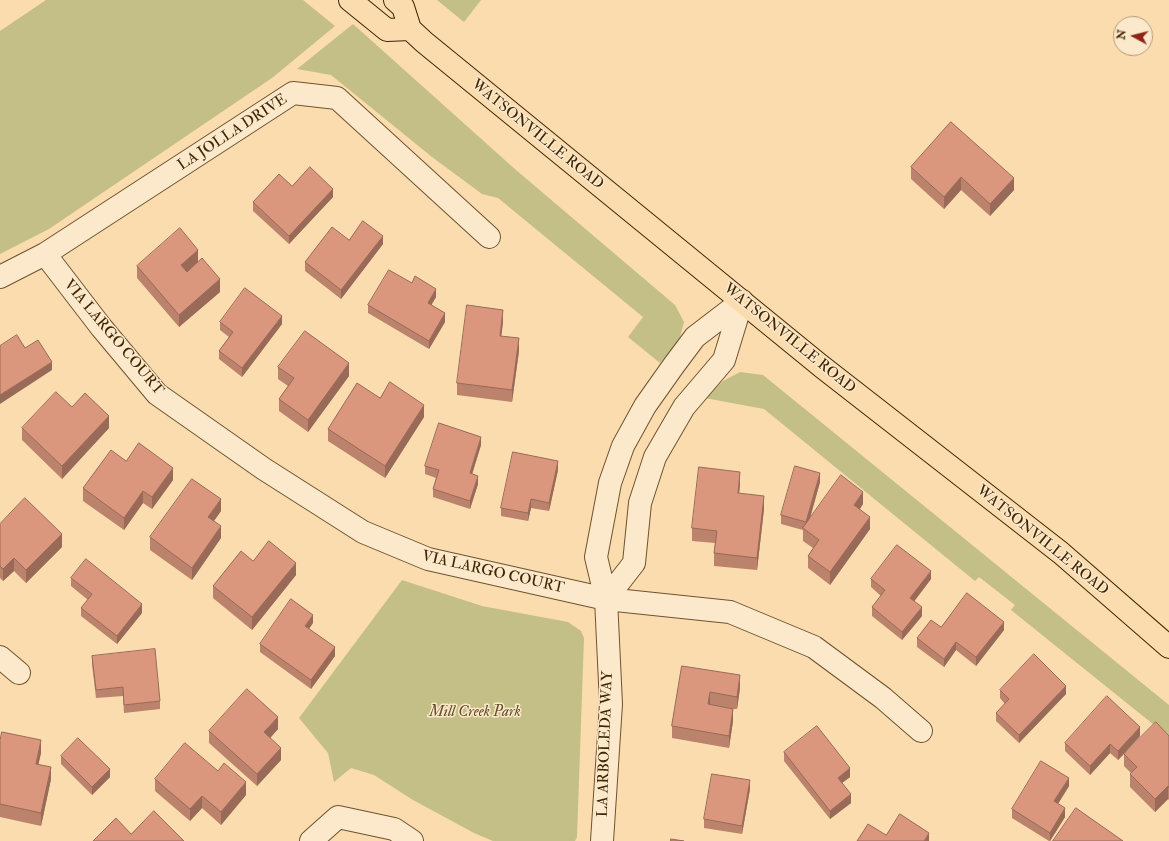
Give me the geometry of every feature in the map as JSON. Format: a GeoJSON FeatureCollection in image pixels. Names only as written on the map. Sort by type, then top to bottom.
{"type":"FeatureCollection","features":[{"type":"Feature","properties":{"kind":"main road"},"geometry":{"type":"LineString","coordinates":[[350,0],[387,30],[410,29],[403,7],[395,0]]}},
{"type":"Feature","properties":{"kind":"main road","name":"WATSONVILLE ROAD"},"geometry":{"type":"LineString","coordinates":[[410,29],[821,366],[1061,553],[1169,647]]}},
{"type":"Feature","properties":{"kind":"street","name":"LA JOLLA DRIVE"},"geometry":{"type":"LineString","coordinates":[[0,277],[45,254],[293,93],[337,98],[489,236]]}},
{"type":"Feature","properties":{"kind":"street","name":"VIA LARGO COURT"},"geometry":{"type":"LineString","coordinates":[[45,254],[101,327],[157,394],[264,469],[363,532],[428,559],[606,599],[730,612],[814,647],[883,698],[921,731]]}},
{"type":"Feature","properties":{"kind":"street"},"geometry":{"type":"LineString","coordinates":[[606,599],[634,563],[640,503],[655,457],[684,407],[724,360],[742,302]]}},
{"type":"Feature","properties":{"kind":"street","name":"LA ARBOLEDA WAY"},"geometry":{"type":"LineString","coordinates":[[602,841],[611,704],[606,599],[596,557],[610,483],[623,446],[645,406],[696,337],[742,302]]}},
{"type":"Feature","properties":{"kind":"street"},"geometry":{"type":"LineString","coordinates":[[0,657],[19,673]]}},
{"type":"Feature","properties":{"kind":"street"},"geometry":{"type":"LineString","coordinates":[[311,841],[338,817],[394,829],[412,841]]}},
{"type":"Feature","properties":{"kind":"green space"},"geometry":{"type":"Polygon","coordinates":[[[46,0],[303,0],[335,26],[272,78],[49,229],[0,254],[0,31],[46,0]]]}},
{"type":"Feature","properties":{"kind":"green space"},"geometry":{"type":"Polygon","coordinates":[[[437,0],[481,0],[464,22],[437,0]]]}},
{"type":"Feature","properties":{"kind":"green space"},"geometry":{"type":"Polygon","coordinates":[[[353,24],[516,170],[675,305],[684,322],[679,341],[660,363],[628,337],[643,317],[498,198],[482,194],[432,157],[331,75],[297,69],[353,24]]]}},
{"type":"Feature","properties":{"kind":"green space"},"geometry":{"type":"Polygon","coordinates":[[[740,372],[763,375],[1169,705],[1169,737],[1011,610],[1015,605],[979,577],[975,581],[764,409],[705,398],[723,381],[740,372]]]}},
{"type":"Feature","properties":{"kind":"green space","name":"Mill Creek Park"},"geometry":{"type":"Polygon","coordinates":[[[402,580],[482,606],[568,622],[581,631],[584,638],[577,837],[575,841],[493,841],[474,833],[413,800],[374,775],[351,768],[334,782],[328,753],[299,718],[402,580]]]}},
{"type":"Feature","properties":{"kind":"building"},"geometry":{"type":"Polygon","coordinates":[[[951,122],[1014,178],[990,204],[961,177],[944,197],[911,167],[951,122]]]}},
{"type":"Feature","properties":{"kind":"building"},"geometry":{"type":"Polygon","coordinates":[[[310,167],[333,189],[289,236],[253,202],[279,174],[292,186],[310,167]]]}},
{"type":"Feature","properties":{"kind":"building"},"geometry":{"type":"Polygon","coordinates":[[[363,221],[383,236],[341,290],[305,262],[332,227],[349,240],[363,221]]]}},
{"type":"Feature","properties":{"kind":"building"},"geometry":{"type":"Polygon","coordinates":[[[180,228],[198,250],[181,265],[187,272],[202,258],[220,279],[179,315],[137,266],[180,228]]]}},
{"type":"Feature","properties":{"kind":"building"},"geometry":{"type":"Polygon","coordinates":[[[389,270],[412,283],[415,276],[436,289],[428,303],[445,313],[429,341],[368,305],[389,270]]]}},
{"type":"Feature","properties":{"kind":"building"},"geometry":{"type":"Polygon","coordinates":[[[245,288],[282,316],[242,368],[219,351],[233,332],[220,322],[245,288]]]}},
{"type":"Feature","properties":{"kind":"building"},"geometry":{"type":"Polygon","coordinates":[[[467,305],[503,310],[500,336],[519,338],[512,390],[457,383],[467,305]]]}},
{"type":"Feature","properties":{"kind":"building"},"geometry":{"type":"Polygon","coordinates":[[[305,331],[349,363],[308,420],[279,399],[294,378],[278,367],[305,331]]]}},
{"type":"Feature","properties":{"kind":"building"},"geometry":{"type":"Polygon","coordinates":[[[17,335],[25,348],[38,340],[52,362],[0,395],[0,346],[17,335]]]}},
{"type":"Feature","properties":{"kind":"building"},"geometry":{"type":"Polygon","coordinates":[[[390,382],[424,405],[385,466],[328,429],[357,383],[380,398],[390,382]]]}},
{"type":"Feature","properties":{"kind":"building"},"geometry":{"type":"Polygon","coordinates":[[[56,392],[72,407],[85,393],[109,416],[62,466],[22,428],[56,392]]]}},
{"type":"Feature","properties":{"kind":"building"},"geometry":{"type":"Polygon","coordinates":[[[439,423],[481,437],[470,473],[478,476],[470,501],[433,489],[439,470],[425,466],[439,423]]]}},
{"type":"Feature","properties":{"kind":"building"},"geometry":{"type":"Polygon","coordinates":[[[139,443],[173,468],[152,497],[143,491],[124,518],[83,488],[111,450],[126,461],[139,443]]]}},
{"type":"Feature","properties":{"kind":"building"},"geometry":{"type":"Polygon","coordinates":[[[513,452],[558,461],[549,503],[531,499],[528,513],[501,508],[513,452]]]}},
{"type":"Feature","properties":{"kind":"building"},"geometry":{"type":"Polygon","coordinates":[[[795,466],[820,473],[806,522],[781,515],[795,466]]]}},
{"type":"Feature","properties":{"kind":"building"},"geometry":{"type":"Polygon","coordinates":[[[699,467],[740,472],[738,493],[764,496],[757,558],[714,553],[717,531],[692,528],[699,467]]]}},
{"type":"Feature","properties":{"kind":"building"},"geometry":{"type":"Polygon","coordinates":[[[841,475],[863,492],[854,505],[870,517],[830,572],[808,556],[819,540],[803,528],[841,475]]]}},
{"type":"Feature","properties":{"kind":"building"},"geometry":{"type":"Polygon","coordinates":[[[192,479],[221,499],[208,517],[221,526],[192,568],[150,537],[192,479]]]}},
{"type":"Feature","properties":{"kind":"building"},"geometry":{"type":"Polygon","coordinates":[[[25,498],[62,534],[26,570],[14,558],[3,569],[0,566],[0,524],[25,498]]]}},
{"type":"Feature","properties":{"kind":"building"},"geometry":{"type":"Polygon","coordinates":[[[269,541],[296,563],[252,617],[213,586],[241,551],[253,561],[269,541]]]}},
{"type":"Feature","properties":{"kind":"building"},"geometry":{"type":"Polygon","coordinates":[[[897,545],[931,571],[910,598],[922,607],[902,632],[872,607],[885,590],[871,579],[897,545]]]}},
{"type":"Feature","properties":{"kind":"building"},"geometry":{"type":"Polygon","coordinates":[[[86,559],[142,604],[117,636],[81,608],[92,594],[71,578],[86,559]]]}},
{"type":"Feature","properties":{"kind":"building"},"geometry":{"type":"Polygon","coordinates":[[[967,593],[1004,622],[976,657],[956,642],[944,659],[917,638],[931,620],[941,627],[967,593]]]}},
{"type":"Feature","properties":{"kind":"building"},"geometry":{"type":"Polygon","coordinates":[[[291,599],[313,615],[305,626],[335,647],[311,680],[260,644],[291,599]]]}},
{"type":"Feature","properties":{"kind":"building"},"geometry":{"type":"Polygon","coordinates":[[[155,649],[160,701],[124,705],[123,687],[96,690],[92,656],[155,649]]]}},
{"type":"Feature","properties":{"kind":"building"},"geometry":{"type":"Polygon","coordinates":[[[1034,654],[1066,686],[1019,735],[996,713],[1009,699],[1000,690],[1034,654]]]}},
{"type":"Feature","properties":{"kind":"building"},"geometry":{"type":"Polygon","coordinates":[[[682,666],[740,675],[737,697],[710,692],[708,704],[733,709],[729,736],[672,726],[682,666]]]}},
{"type":"Feature","properties":{"kind":"building"},"geometry":{"type":"Polygon","coordinates":[[[247,689],[278,717],[264,732],[281,748],[257,774],[209,731],[247,689]]]}},
{"type":"Feature","properties":{"kind":"building"},"geometry":{"type":"Polygon","coordinates":[[[1107,696],[1140,727],[1118,751],[1110,744],[1090,766],[1065,743],[1107,696]]]}},
{"type":"Feature","properties":{"kind":"building"},"geometry":{"type":"Polygon","coordinates":[[[1156,722],[1169,736],[1169,788],[1168,786],[1155,799],[1130,774],[1137,767],[1124,754],[1156,722]]]}},
{"type":"Feature","properties":{"kind":"building"},"geometry":{"type":"Polygon","coordinates":[[[817,726],[850,768],[838,778],[851,794],[830,811],[784,752],[817,726]]]}},
{"type":"Feature","properties":{"kind":"building"},"geometry":{"type":"Polygon","coordinates":[[[2,732],[41,740],[36,764],[51,767],[41,813],[0,804],[0,741],[2,732]]]}},
{"type":"Feature","properties":{"kind":"building"},"geometry":{"type":"Polygon","coordinates":[[[78,738],[110,769],[92,787],[61,756],[78,738]]]}},
{"type":"Feature","properties":{"kind":"building"},"geometry":{"type":"Polygon","coordinates":[[[185,743],[218,771],[224,763],[246,782],[221,812],[202,796],[190,809],[155,779],[185,743]]]}},
{"type":"Feature","properties":{"kind":"building"},"geometry":{"type":"Polygon","coordinates":[[[1041,761],[1069,778],[1054,801],[1065,808],[1050,833],[1012,809],[1041,761]]]}},
{"type":"Feature","properties":{"kind":"building"},"geometry":{"type":"Polygon","coordinates":[[[712,774],[750,780],[742,826],[704,819],[712,774]]]}},
{"type":"Feature","properties":{"kind":"building"},"geometry":{"type":"Polygon","coordinates":[[[1076,808],[1123,841],[1053,841],[1076,808]]]}},
{"type":"Feature","properties":{"kind":"building"},"geometry":{"type":"Polygon","coordinates":[[[154,811],[184,841],[93,841],[116,818],[131,834],[154,811]]]}},
{"type":"Feature","properties":{"kind":"building"},"geometry":{"type":"Polygon","coordinates":[[[900,814],[929,833],[924,841],[857,841],[868,824],[886,835],[900,814]]]}},
{"type":"Feature","properties":{"kind":"building"},"geometry":{"type":"Polygon","coordinates":[[[671,839],[684,841],[671,841],[671,839]]]}}]}
